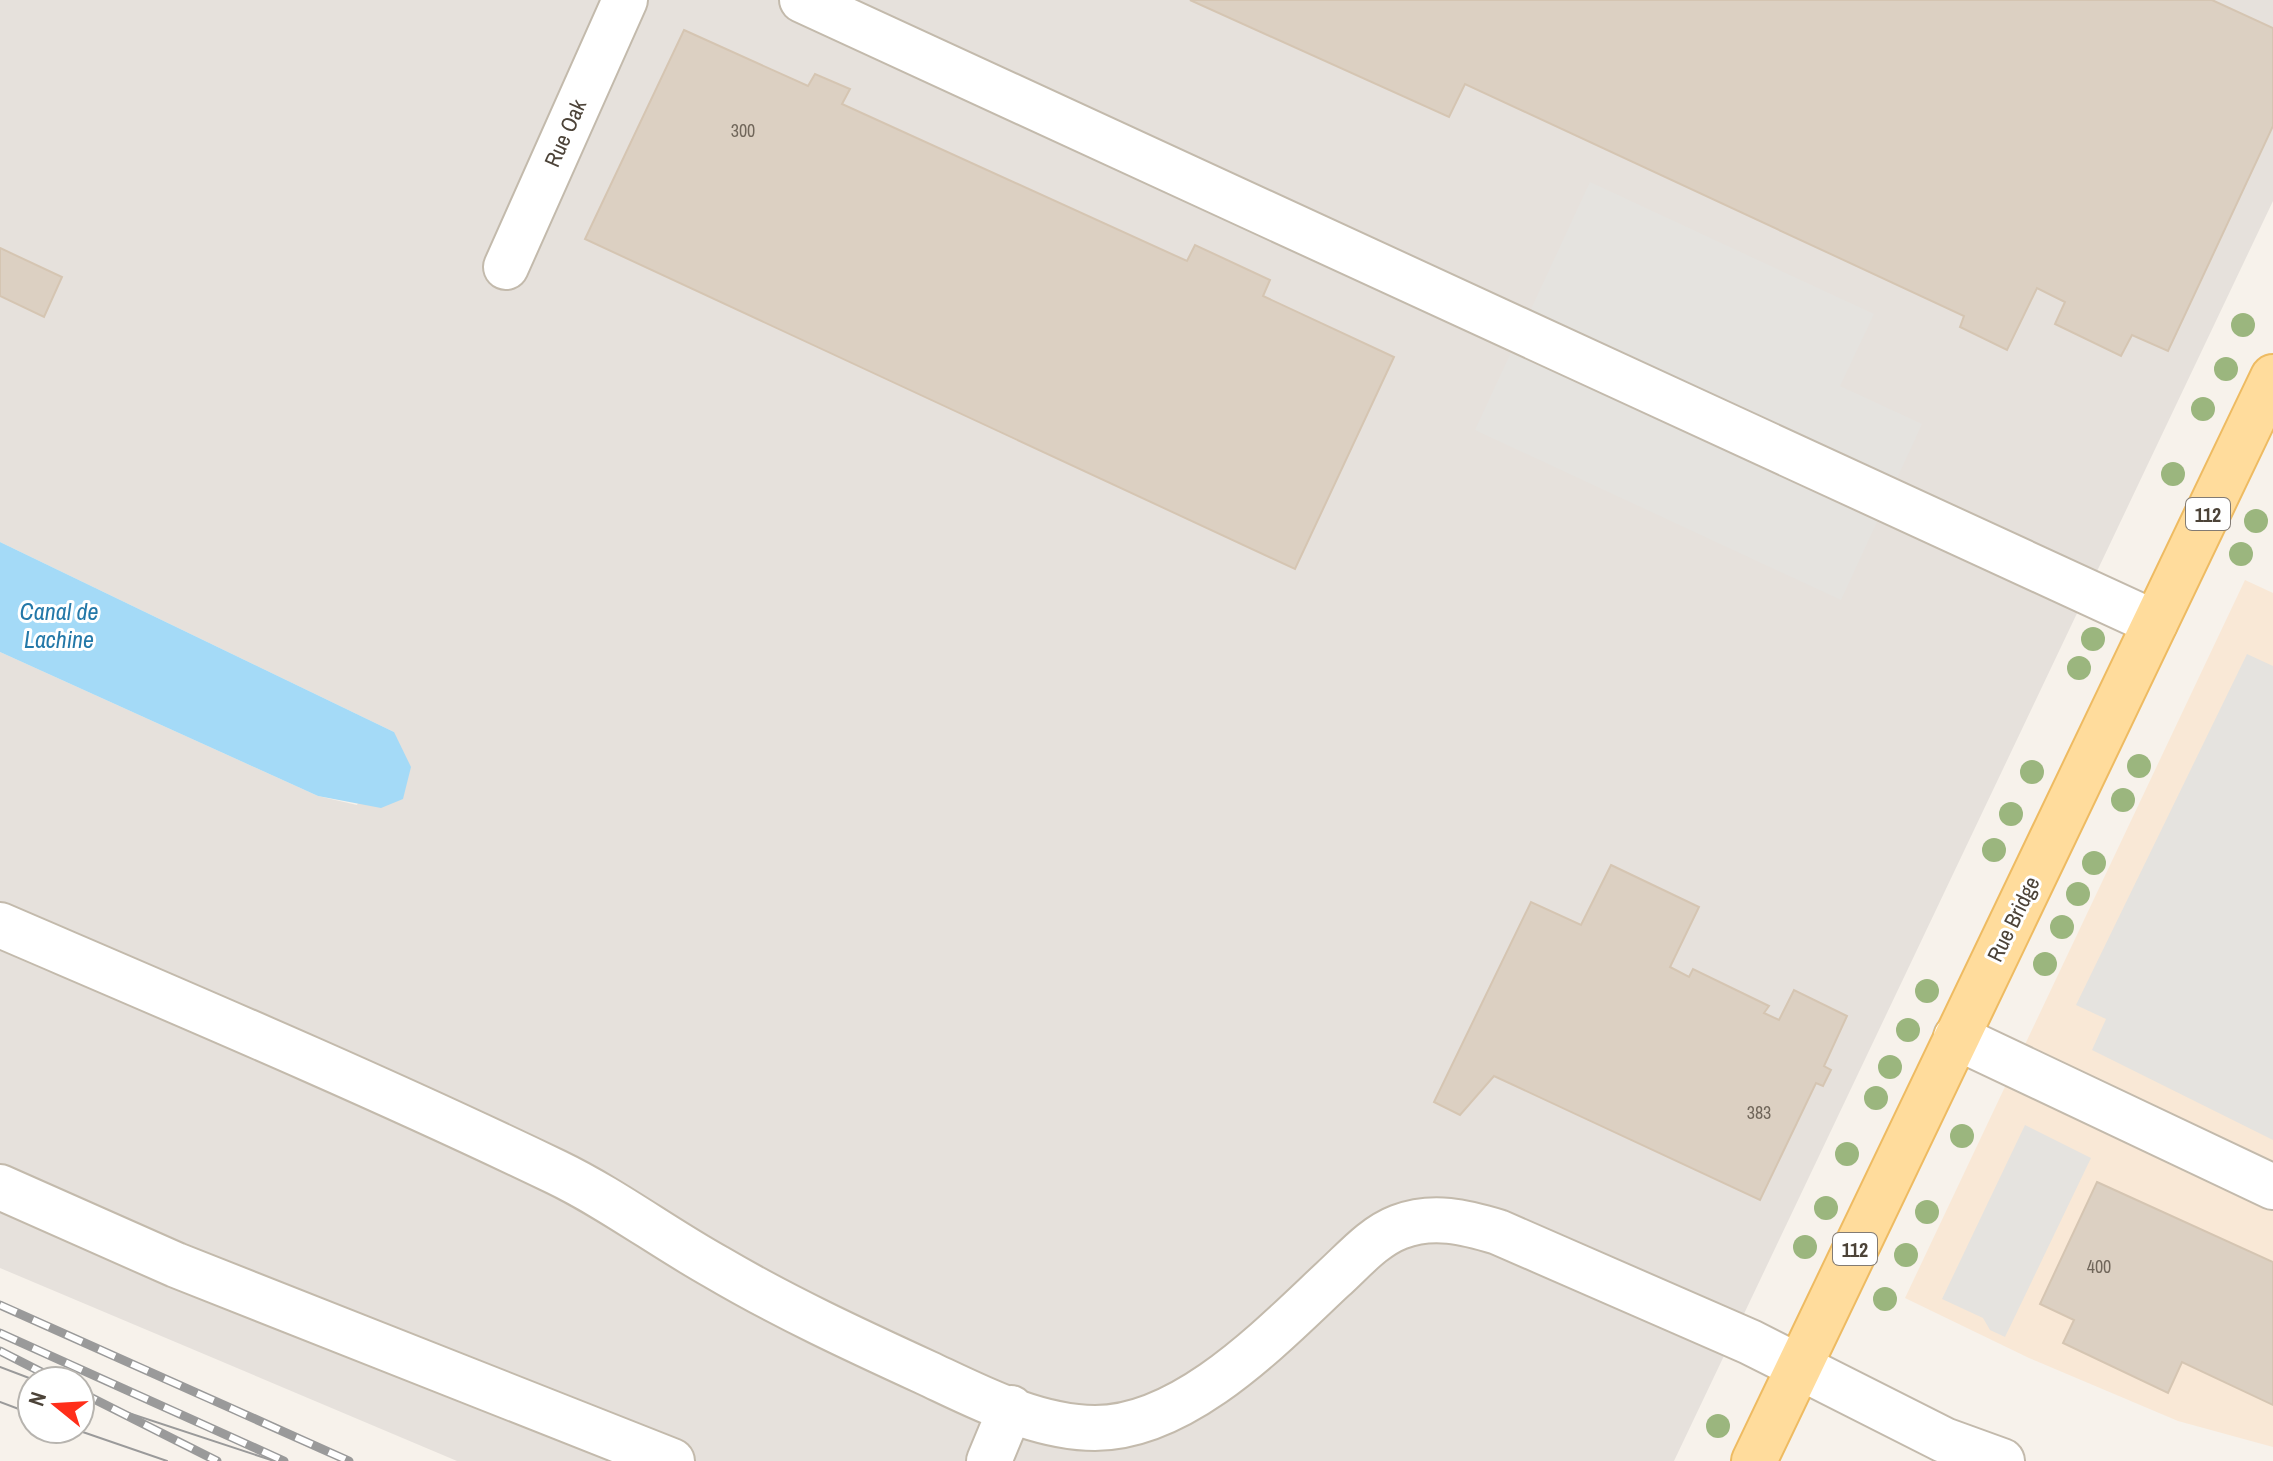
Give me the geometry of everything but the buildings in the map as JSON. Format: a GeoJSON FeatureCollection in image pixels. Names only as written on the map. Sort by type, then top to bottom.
{"type":"FeatureCollection","features":[{"type":"Feature","properties":{"kind":"main road","name":"Rue Bridge"},"geometry":{"type":"LineString","coordinates":[[1754,1461],[2273,377]]}},
{"type":"Feature","properties":{"kind":"street","name":"Rue Oak"},"geometry":{"type":"LineString","coordinates":[[506,267],[625,0]]}},
{"type":"Feature","properties":{"kind":"street"},"geometry":{"type":"LineString","coordinates":[[802,0],[2155,623]]}},
{"type":"Feature","properties":{"kind":"street"},"geometry":{"type":"LineString","coordinates":[[0,925],[284,1047],[561,1174],[804,1316],[968,1393],[1062,1424],[1096,1428],[1151,1416],[1219,1379],[1268,1339],[1379,1237],[1402,1226],[1457,1219],[1498,1232],[1799,1366],[1941,1451],[2002,1461]]}},
{"type":"Feature","properties":{"kind":"street"},"geometry":{"type":"LineString","coordinates":[[1956,1037],[2273,1187]]}},
{"type":"Feature","properties":{"kind":"street"},"geometry":{"type":"LineString","coordinates":[[0,1187],[176,1265],[672,1461]]}},
{"type":"Feature","properties":{"kind":"street"},"geometry":{"type":"LineString","coordinates":[[989,1461],[1011,1408]]}},
{"type":"Feature","properties":{"kind":"shaded area"},"geometry":{"type":"Polygon","coordinates":[[[0,0],[2273,0],[2273,201],[1674,1461],[457,1461],[0,1268],[0,652],[318,796],[357,805],[394,732],[0,542],[0,0]]]}},
{"type":"Feature","properties":{"kind":"shaded area"},"geometry":{"type":"Polygon","coordinates":[[[1590,182],[1874,314],[1840,386],[1922,424],[1841,600],[1475,430],[1590,182]]]}},
{"type":"Feature","properties":{"kind":"shaded area"},"geometry":{"type":"Polygon","coordinates":[[[2245,580],[2273,593],[2273,1447],[2178,1421],[2029,1358],[1905,1298],[2245,580]]]}},
{"type":"Feature","properties":{"kind":"shaded area"},"geometry":{"type":"Polygon","coordinates":[[[2247,654],[2273,666],[2273,1140],[2092,1050],[2106,1019],[2076,1005],[2247,654]]]}},
{"type":"Feature","properties":{"kind":"shaded area"},"geometry":{"type":"Polygon","coordinates":[[[2025,1125],[2091,1158],[2005,1337],[1990,1330],[1983,1318],[1942,1299],[2025,1125]]]}},
{"type":"Feature","properties":{"kind":"water","name":"Canal de Lachine"},"geometry":{"type":"Polygon","coordinates":[[[0,542],[394,732],[411,767],[403,799],[381,808],[318,796],[0,652],[0,542]]]}},
{"type":"Feature","properties":{"kind":"tram line"},"geometry":{"type":"LineString","coordinates":[[0,1367],[16,1373]]}},
{"type":"Feature","properties":{"kind":"tram line"},"geometry":{"type":"LineString","coordinates":[[0,1402],[16,1408]]}},
{"type":"Feature","properties":{"kind":"tram line"},"geometry":{"type":"LineString","coordinates":[[96,1402],[274,1461]]}},
{"type":"Feature","properties":{"kind":"tram line"},"geometry":{"type":"LineString","coordinates":[[96,1437],[167,1461]]}},
{"type":"Feature","properties":{"kind":"railway"},"geometry":{"type":"LineString","coordinates":[[0,1305],[349,1461]]}},
{"type":"Feature","properties":{"kind":"railway"},"geometry":{"type":"LineString","coordinates":[[0,1333],[284,1461]]}},
{"type":"Feature","properties":{"kind":"railway"},"geometry":{"type":"LineString","coordinates":[[0,1351],[28,1365]]}},
{"type":"Feature","properties":{"kind":"railway"},"geometry":{"type":"LineString","coordinates":[[96,1400],[217,1461]]}}]}
